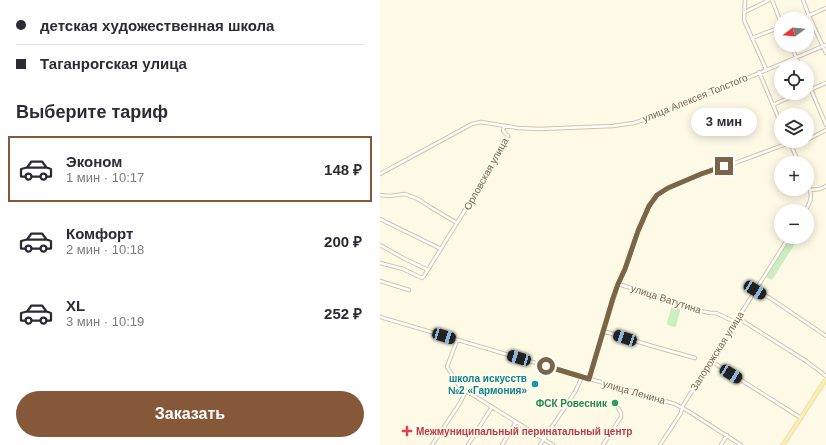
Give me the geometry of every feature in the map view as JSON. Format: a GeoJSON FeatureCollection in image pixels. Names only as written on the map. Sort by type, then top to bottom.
{"type":"FeatureCollection","features":[{"type":"Feature","properties":{"kind":"main road"},"geometry":{"type":"LineString","coordinates":[[783,445],[826,377]]}},
{"type":"Feature","properties":{"kind":"street"},"geometry":{"type":"LineString","coordinates":[[745,0],[744,20],[766,69]]}},
{"type":"Feature","properties":{"kind":"street"},"geometry":{"type":"LineString","coordinates":[[744,12],[771,0],[776,12]]}},
{"type":"Feature","properties":{"kind":"street"},"geometry":{"type":"LineString","coordinates":[[803,0],[808,12]]}},
{"type":"Feature","properties":{"kind":"street"},"geometry":{"type":"LineString","coordinates":[[814,14],[826,8]]}},
{"type":"Feature","properties":{"kind":"street"},"geometry":{"type":"LineString","coordinates":[[814,26],[824,45],[826,53]]}},
{"type":"Feature","properties":{"kind":"street"},"geometry":{"type":"LineString","coordinates":[[752,38],[774,30]]}},
{"type":"Feature","properties":{"kind":"street"},"geometry":{"type":"LineString","coordinates":[[796,57],[824,45]]}},
{"type":"Feature","properties":{"kind":"street"},"geometry":{"type":"LineString","coordinates":[[794,52],[797,60]]}},
{"type":"Feature","properties":{"kind":"street","name":"улица Алексея Толстого"},"geometry":{"type":"LineString","coordinates":[[380,174],[472,124],[481,122],[522,129],[546,129],[613,126],[634,123],[673,109],[796,57]]}},
{"type":"Feature","properties":{"kind":"street"},"geometry":{"type":"LineString","coordinates":[[759,72],[774,108]]}},
{"type":"Feature","properties":{"kind":"street"},"geometry":{"type":"LineString","coordinates":[[814,88],[826,83]]}},
{"type":"Feature","properties":{"kind":"street"},"geometry":{"type":"LineString","coordinates":[[814,96],[826,125]]}},
{"type":"Feature","properties":{"kind":"street"},"geometry":{"type":"LineString","coordinates":[[773,105],[781,100]]}},
{"type":"Feature","properties":{"kind":"street","name":"Орловская улица"},"geometry":{"type":"LineString","coordinates":[[380,263],[403,269],[422,278],[424,276],[458,223],[508,136],[503,130],[505,126]]}},
{"type":"Feature","properties":{"kind":"street"},"geometry":{"type":"LineString","coordinates":[[814,137],[826,130]]}},
{"type":"Feature","properties":{"kind":"street"},"geometry":{"type":"LineString","coordinates":[[589,379],[618,284],[625,269],[638,231],[649,206],[657,195],[668,188],[701,174],[774,148]]}},
{"type":"Feature","properties":{"kind":"street"},"geometry":{"type":"LineString","coordinates":[[814,190],[826,186]]}},
{"type":"Feature","properties":{"kind":"street"},"geometry":{"type":"LineString","coordinates":[[380,195],[389,196],[405,194],[418,199],[458,223]]}},
{"type":"Feature","properties":{"kind":"street"},"geometry":{"type":"LineString","coordinates":[[380,218],[441,249]]}},
{"type":"Feature","properties":{"kind":"street","name":"Запорожская улица"},"geometry":{"type":"LineString","coordinates":[[660,445],[681,413],[682,407],[785,244]]}},
{"type":"Feature","properties":{"kind":"street"},"geometry":{"type":"LineString","coordinates":[[380,245],[428,270]]}},
{"type":"Feature","properties":{"kind":"street"},"geometry":{"type":"LineString","coordinates":[[380,281],[409,290]]}},
{"type":"Feature","properties":{"kind":"street","name":"улица Ватутина"},"geometry":{"type":"LineString","coordinates":[[618,284],[701,311],[716,313],[735,322]]}},
{"type":"Feature","properties":{"kind":"street"},"geometry":{"type":"LineString","coordinates":[[755,290],[770,298],[826,336]]}},
{"type":"Feature","properties":{"kind":"street","name":"улица Ленина"},"geometry":{"type":"LineString","coordinates":[[380,317],[666,401],[682,407],[741,445]]}},
{"type":"Feature","properties":{"kind":"street"},"geometry":{"type":"LineString","coordinates":[[738,318],[806,361],[826,377]]}},
{"type":"Feature","properties":{"kind":"street"},"geometry":{"type":"LineString","coordinates":[[603,331],[695,358]]}},
{"type":"Feature","properties":{"kind":"street"},"geometry":{"type":"LineString","coordinates":[[456,340],[447,367],[460,387],[553,445]]}},
{"type":"Feature","properties":{"kind":"street"},"geometry":{"type":"LineString","coordinates":[[711,361],[801,418]]}},
{"type":"Feature","properties":{"kind":"street"},"geometry":{"type":"LineString","coordinates":[[540,445],[575,392],[582,377]]}},
{"type":"Feature","properties":{"kind":"street"},"geometry":{"type":"LineString","coordinates":[[432,445],[460,403],[466,391]]}},
{"type":"Feature","properties":{"kind":"street"},"geometry":{"type":"LineString","coordinates":[[468,445],[492,407]]}},
{"type":"Feature","properties":{"kind":"street"},"geometry":{"type":"LineString","coordinates":[[603,445],[621,417],[621,412],[618,408]]}},
{"type":"Feature","properties":{"kind":"street"},"geometry":{"type":"LineString","coordinates":[[502,445],[516,422]]}},
{"type":"Feature","properties":{"kind":"street"},"geometry":{"type":"LineString","coordinates":[[720,445],[727,436]]}},
{"type":"Feature","properties":{"kind":"green space"},"geometry":{"type":"Polygon","coordinates":[[[787,244],[795,244],[772,280],[766,277],[787,244]]]}},
{"type":"Feature","properties":{"kind":"green space"},"geometry":{"type":"Polygon","coordinates":[[[673,307],[680,309],[676,326],[674,327],[668,325],[667,323],[671,308],[673,307]]]}},
{"type":"Feature","properties":{"kind":"place","name":"школа искусств №2 «Гармония»"},"geometry":{"type":"Point","coordinates":[535,384]}},
{"type":"Feature","properties":{"kind":"place","name":"ФСК Ровесник"},"geometry":{"type":"Point","coordinates":[615,403]}},
{"type":"Feature","properties":{"kind":"place","name":"Межмуниципальный перинатальный центр"},"geometry":{"type":"Point","coordinates":[407,431]}},
{"type":"Feature","properties":{"kind":"route"},"geometry":{"type":"LineString","coordinates":[[546,366],[589,379],[613,298],[649,206],[657,195],[668,188],[724,166]]}}]}
